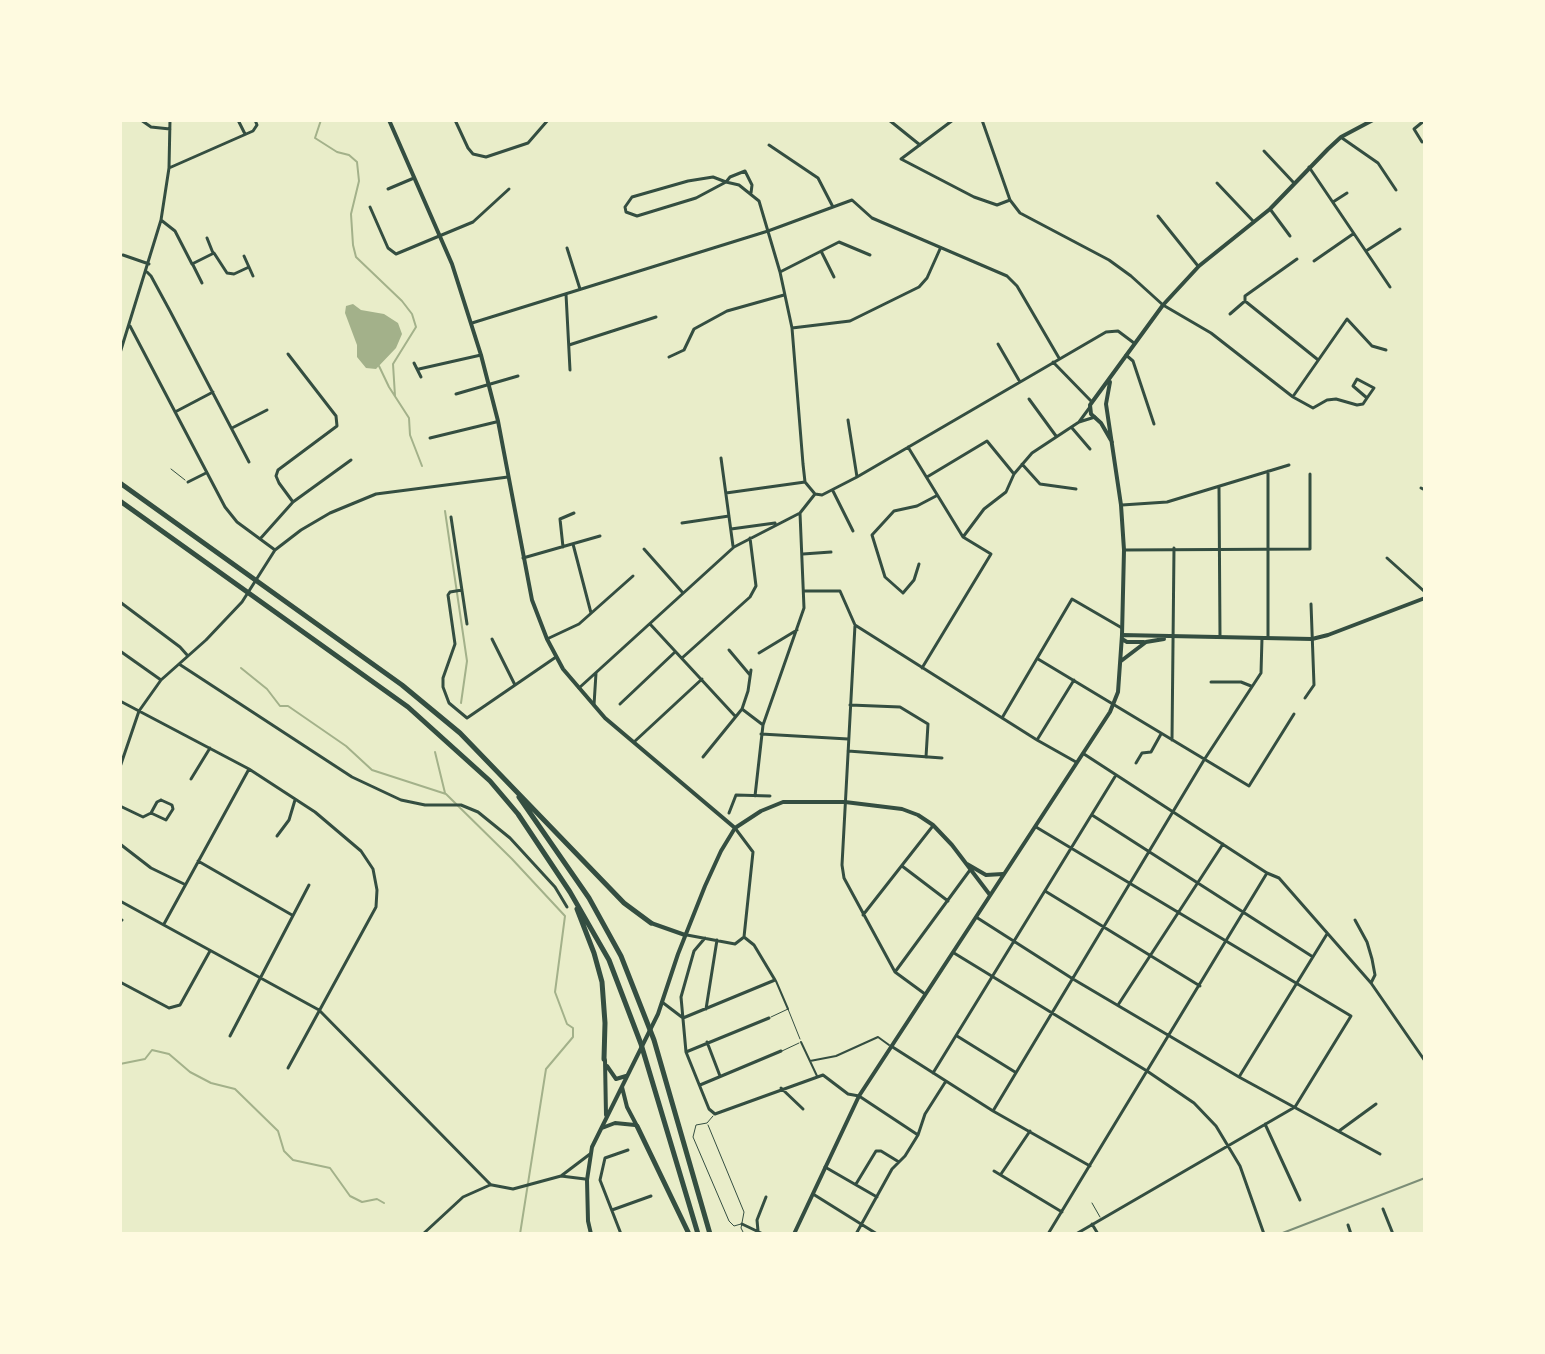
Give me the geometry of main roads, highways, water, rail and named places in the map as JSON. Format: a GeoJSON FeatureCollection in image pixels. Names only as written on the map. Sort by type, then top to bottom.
{"type":"FeatureCollection","features":[{"type":"Feature","properties":{"kind":"highway"},"geometry":{"type":"LineString","coordinates":[[120,483],[402,685],[460,733],[624,903],[651,923]]}},
{"type":"Feature","properties":{"kind":"highway"},"geometry":{"type":"LineString","coordinates":[[120,501],[377,683],[440,734],[490,781],[518,814],[570,892],[609,960],[626,1001],[666,1122],[698,1234]]}},
{"type":"Feature","properties":{"kind":"highway"},"geometry":{"type":"LineString","coordinates":[[510,783],[589,898],[621,956],[654,1040],[710,1234]]}},
{"type":"Feature","properties":{"kind":"highway"},"geometry":{"type":"LineString","coordinates":[[570,892],[602,982],[604,1059]]}},
{"type":"Feature","properties":{"kind":"highway"},"geometry":{"type":"LineString","coordinates":[[637,1126],[689,1234]]}},
{"type":"Feature","properties":{"kind":"main road"},"geometry":{"type":"LineString","coordinates":[[389,120],[452,264],[472,323],[498,421],[532,600],[547,639],[578,689],[594,707],[735,828]]}},
{"type":"Feature","properties":{"kind":"main road"},"geometry":{"type":"LineString","coordinates":[[1091,404],[1143,330],[1199,266],[1270,209],[1341,137],[1373,120]]}},
{"type":"Feature","properties":{"kind":"main road"},"geometry":{"type":"LineString","coordinates":[[1096,417],[1103,415],[1112,376]]}},
{"type":"Feature","properties":{"kind":"main road"},"geometry":{"type":"LineString","coordinates":[[794,1234],[859,1096],[1084,754],[1118,692],[1124,550],[1121,505],[1106,407],[1100,400],[1091,404]]}},
{"type":"Feature","properties":{"kind":"main road"},"geometry":{"type":"LineString","coordinates":[[1091,404],[1112,442]]}},
{"type":"Feature","properties":{"kind":"main road"},"geometry":{"type":"LineString","coordinates":[[1122,637],[1312,639],[1425,598]]}},
{"type":"Feature","properties":{"kind":"main road"},"geometry":{"type":"LineString","coordinates":[[1122,637],[1127,642],[1173,637]]}},
{"type":"Feature","properties":{"kind":"main road"},"geometry":{"type":"LineString","coordinates":[[1121,661],[1146,642]]}},
{"type":"Feature","properties":{"kind":"main road"},"geometry":{"type":"LineString","coordinates":[[591,1234],[587,1180],[590,1154],[658,1014],[685,935],[721,851],[735,828],[761,811],[783,802],[845,802],[902,809],[933,825],[990,895]]}},
{"type":"Feature","properties":{"kind":"main road"},"geometry":{"type":"LineString","coordinates":[[965,863],[986,875],[1004,873]]}},
{"type":"Feature","properties":{"kind":"main road"},"geometry":{"type":"LineString","coordinates":[[651,923],[685,935]]}},
{"type":"Feature","properties":{"kind":"main road"},"geometry":{"type":"LineString","coordinates":[[604,1059],[616,1079],[627,1076]]}},
{"type":"Feature","properties":{"kind":"main road"},"geometry":{"type":"LineString","coordinates":[[604,1059],[606,1117]]}},
{"type":"Feature","properties":{"kind":"main road"},"geometry":{"type":"LineString","coordinates":[[622,1086],[623,1097],[637,1126]]}},
{"type":"Feature","properties":{"kind":"main road"},"geometry":{"type":"LineString","coordinates":[[602,1128],[615,1123],[637,1126]]}},
{"type":"Feature","properties":{"kind":"waterway"},"geometry":{"type":"LineString","coordinates":[[321,120],[315,138],[357,162],[359,181],[351,214],[356,257],[402,301],[412,314],[416,327],[393,364],[395,396]]}},
{"type":"Feature","properties":{"kind":"waterway"},"geometry":{"type":"LineString","coordinates":[[379,366],[409,418],[410,435],[422,466]]}},
{"type":"Feature","properties":{"kind":"waterway"},"geometry":{"type":"LineString","coordinates":[[445,511],[467,661],[461,703]]}},
{"type":"Feature","properties":{"kind":"waterway"},"geometry":{"type":"LineString","coordinates":[[241,668],[267,689],[280,706],[288,706],[346,746],[372,770],[446,794],[565,916],[555,992],[567,1024],[573,1028],[573,1037],[546,1069],[520,1234]]}},
{"type":"Feature","properties":{"kind":"waterway"},"geometry":{"type":"LineString","coordinates":[[435,752],[445,793]]}},
{"type":"Feature","properties":{"kind":"waterway"},"geometry":{"type":"LineString","coordinates":[[120,1064],[145,1059],[152,1050],[169,1054],[190,1072],[211,1083],[235,1089],[278,1131],[284,1151],[293,1160],[330,1168],[350,1196],[362,1202],[377,1199],[384,1203]]}},
{"type":"Feature","properties":{"kind":"railway"},"geometry":{"type":"LineString","coordinates":[[1280,1234],[1425,1178]]}}]}
